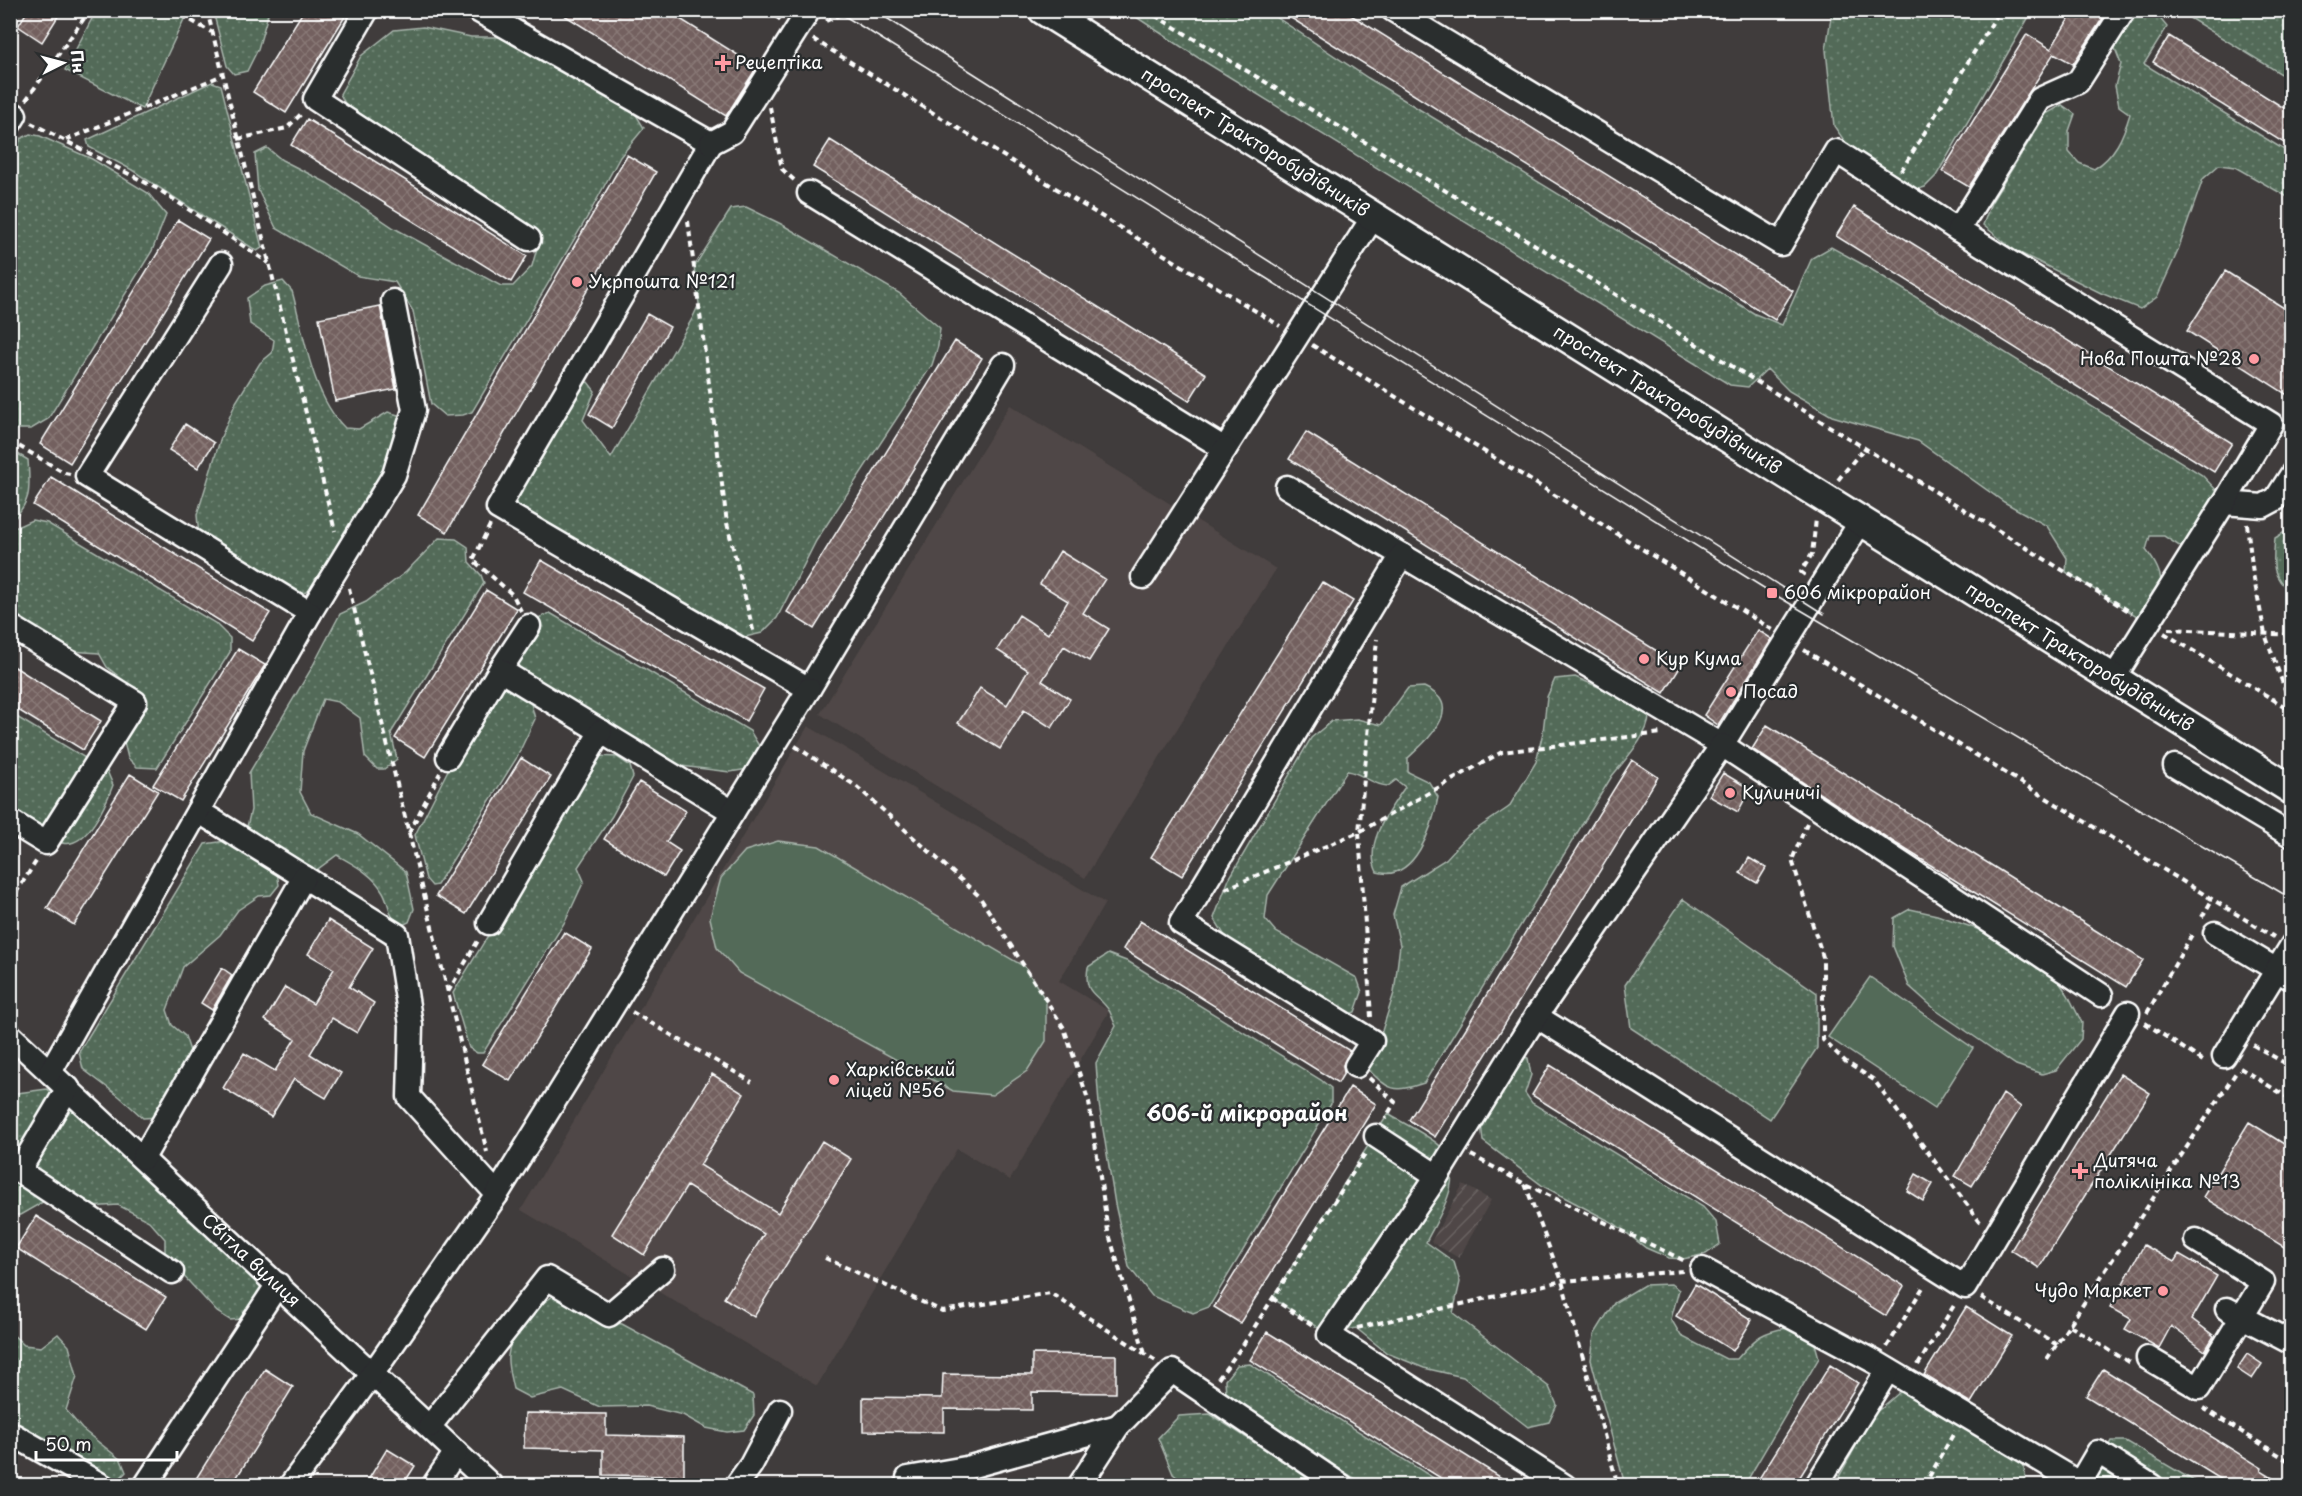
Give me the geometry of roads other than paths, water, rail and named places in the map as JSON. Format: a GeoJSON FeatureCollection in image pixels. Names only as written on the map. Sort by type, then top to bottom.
{"type":"FeatureCollection","features":[{"type":"Feature","properties":{"kind":"main road","name":"проспект Тракторобудівників"},"geometry":{"type":"LineString","coordinates":[[1042,10],[1074,18],[1373,217],[2292,790]]}},
{"type":"Feature","properties":{"kind":"street"},"geometry":{"type":"LineString","coordinates":[[367,10],[315,99],[530,238]]}},
{"type":"Feature","properties":{"kind":"street"},"geometry":{"type":"LineString","coordinates":[[477,10],[711,143]]}},
{"type":"Feature","properties":{"kind":"street"},"geometry":{"type":"LineString","coordinates":[[1393,10],[1780,244],[1836,151],[1958,230],[2271,424],[2235,504],[2148,623],[2113,678]]}},
{"type":"Feature","properties":{"kind":"street"},"geometry":{"type":"LineString","coordinates":[[1958,230],[2040,99],[2078,82],[2124,10]]}},
{"type":"Feature","properties":{"kind":"street"},"geometry":{"type":"LineString","coordinates":[[803,20],[732,132],[711,143],[498,508],[809,689]]}},
{"type":"Feature","properties":{"kind":"street"},"geometry":{"type":"LineString","coordinates":[[809,193],[1225,449]]}},
{"type":"Feature","properties":{"kind":"street"},"geometry":{"type":"LineString","coordinates":[[1143,577],[1373,217]]}},
{"type":"Feature","properties":{"kind":"street"},"geometry":{"type":"LineString","coordinates":[[221,264],[87,476],[310,613]]}},
{"type":"Feature","properties":{"kind":"street"},"geometry":{"type":"LineString","coordinates":[[50,1072],[310,613],[393,475],[414,410],[393,301]]}},
{"type":"Feature","properties":{"kind":"street"},"geometry":{"type":"LineString","coordinates":[[290,1485],[373,1373],[497,1194],[809,689],[1003,365]]}},
{"type":"Feature","properties":{"kind":"street"},"geometry":{"type":"LineString","coordinates":[[2235,504],[2262,506],[2276,499],[2292,474]]}},
{"type":"Feature","properties":{"kind":"street"},"geometry":{"type":"LineString","coordinates":[[1287,487],[1722,745],[2101,995]]}},
{"type":"Feature","properties":{"kind":"street"},"geometry":{"type":"LineString","coordinates":[[1565,1485],[1329,1335],[1457,1147],[1536,1016],[1722,745],[1861,521]]}},
{"type":"Feature","properties":{"kind":"street"},"geometry":{"type":"LineString","coordinates":[[1356,1066],[1372,1041],[1180,923],[1402,555]]}},
{"type":"Feature","properties":{"kind":"street"},"geometry":{"type":"LineString","coordinates":[[10,626],[135,702],[46,843],[10,821]]}},
{"type":"Feature","properties":{"kind":"street"},"geometry":{"type":"LineString","coordinates":[[448,757],[529,626]]}},
{"type":"Feature","properties":{"kind":"street"},"geometry":{"type":"LineString","coordinates":[[500,670],[733,812]]}},
{"type":"Feature","properties":{"kind":"street"},"geometry":{"type":"LineString","coordinates":[[489,923],[601,731]]}},
{"type":"Feature","properties":{"kind":"street"},"geometry":{"type":"LineString","coordinates":[[2175,766],[2292,836]]}},
{"type":"Feature","properties":{"kind":"street"},"geometry":{"type":"LineString","coordinates":[[198,811],[397,934],[411,1025],[410,1097],[497,1194]]}},
{"type":"Feature","properties":{"kind":"street"},"geometry":{"type":"LineString","coordinates":[[143,1158],[304,877]]}},
{"type":"Feature","properties":{"kind":"street"},"geometry":{"type":"LineString","coordinates":[[2204,928],[2284,974]]}},
{"type":"Feature","properties":{"kind":"street"},"geometry":{"type":"LineString","coordinates":[[2228,1064],[2284,974],[2291,946]]}},
{"type":"Feature","properties":{"kind":"street"},"geometry":{"type":"LineString","coordinates":[[1536,1016],[1965,1287],[2128,1013]]}},
{"type":"Feature","properties":{"kind":"street","name":"Світла вулиця"},"geometry":{"type":"LineString","coordinates":[[10,1035],[492,1485]]}},
{"type":"Feature","properties":{"kind":"street"},"geometry":{"type":"LineString","coordinates":[[68,1088],[19,1171],[172,1272]]}},
{"type":"Feature","properties":{"kind":"street"},"geometry":{"type":"LineString","coordinates":[[1376,1136],[1437,1176]]}},
{"type":"Feature","properties":{"kind":"street"},"geometry":{"type":"LineString","coordinates":[[2148,1358],[2199,1388],[2235,1313],[2263,1282],[2196,1240]]}},
{"type":"Feature","properties":{"kind":"street"},"geometry":{"type":"LineString","coordinates":[[430,1426],[547,1278],[609,1315],[663,1269]]}},
{"type":"Feature","properties":{"kind":"street"},"geometry":{"type":"LineString","coordinates":[[1702,1269],[1882,1366],[2078,1484],[2098,1452],[2152,1485]]}},
{"type":"Feature","properties":{"kind":"street"},"geometry":{"type":"LineString","coordinates":[[145,1485],[278,1284]]}},
{"type":"Feature","properties":{"kind":"street"},"geometry":{"type":"LineString","coordinates":[[2235,1313],[2292,1342]]}},
{"type":"Feature","properties":{"kind":"street"},"geometry":{"type":"LineString","coordinates":[[1816,1485],[1882,1366]]}},
{"type":"Feature","properties":{"kind":"street"},"geometry":{"type":"LineString","coordinates":[[1080,1485],[1118,1425],[1172,1371],[1342,1485]]}},
{"type":"Feature","properties":{"kind":"street"},"geometry":{"type":"LineString","coordinates":[[736,1485],[751,1465],[780,1410]]}},
{"type":"Feature","properties":{"kind":"street"},"geometry":{"type":"LineString","coordinates":[[908,1478],[966,1468],[1118,1425]]}},
{"type":"Feature","properties":{"kind":"street"},"geometry":{"type":"LineString","coordinates":[[10,1432],[103,1485]]}},
{"type":"Feature","properties":{"kind":"street"},"geometry":{"type":"LineString","coordinates":[[433,1485],[456,1452]]}},
{"type":"Feature","properties":{"kind":"tram line"},"geometry":{"type":"LineString","coordinates":[[835,10],[1772,593],[2292,899]]}},
{"type":"Feature","properties":{"kind":"tram line"},"geometry":{"type":"LineString","coordinates":[[874,10],[1824,614]]}},
{"type":"Feature","properties":{"kind":"place","name":"Рецептіка"},"geometry":{"type":"Point","coordinates":[723,63]}},
{"type":"Feature","properties":{"kind":"place","name":"Укрпошта №121"},"geometry":{"type":"Point","coordinates":[577,282]}},
{"type":"Feature","properties":{"kind":"place","name":"Нова Пошта №28"},"geometry":{"type":"Point","coordinates":[2254,359]}},
{"type":"Feature","properties":{"kind":"place","name":"606 мікрорайон"},"geometry":{"type":"Point","coordinates":[1772,593]}},
{"type":"Feature","properties":{"kind":"place","name":"Кур Кума"},"geometry":{"type":"Point","coordinates":[1644,659]}},
{"type":"Feature","properties":{"kind":"place","name":"Посад"},"geometry":{"type":"Point","coordinates":[1731,692]}},
{"type":"Feature","properties":{"kind":"place","name":"Кулиничі"},"geometry":{"type":"Point","coordinates":[1730,793]}},
{"type":"Feature","properties":{"kind":"place","name":"Харківський ліцей №56"},"geometry":{"type":"Point","coordinates":[834,1080]}},
{"type":"Feature","properties":{"kind":"place","name":"Дитяча поліклініка №13"},"geometry":{"type":"Point","coordinates":[2080,1171]}},
{"type":"Feature","properties":{"kind":"place","name":"Чудо Маркет"},"geometry":{"type":"Point","coordinates":[2163,1291]}},
{"type":"Feature","properties":{"kind":"district","name":"606-й мікрорайон"},"geometry":{"type":"Point","coordinates":[1247,1114]}}]}
